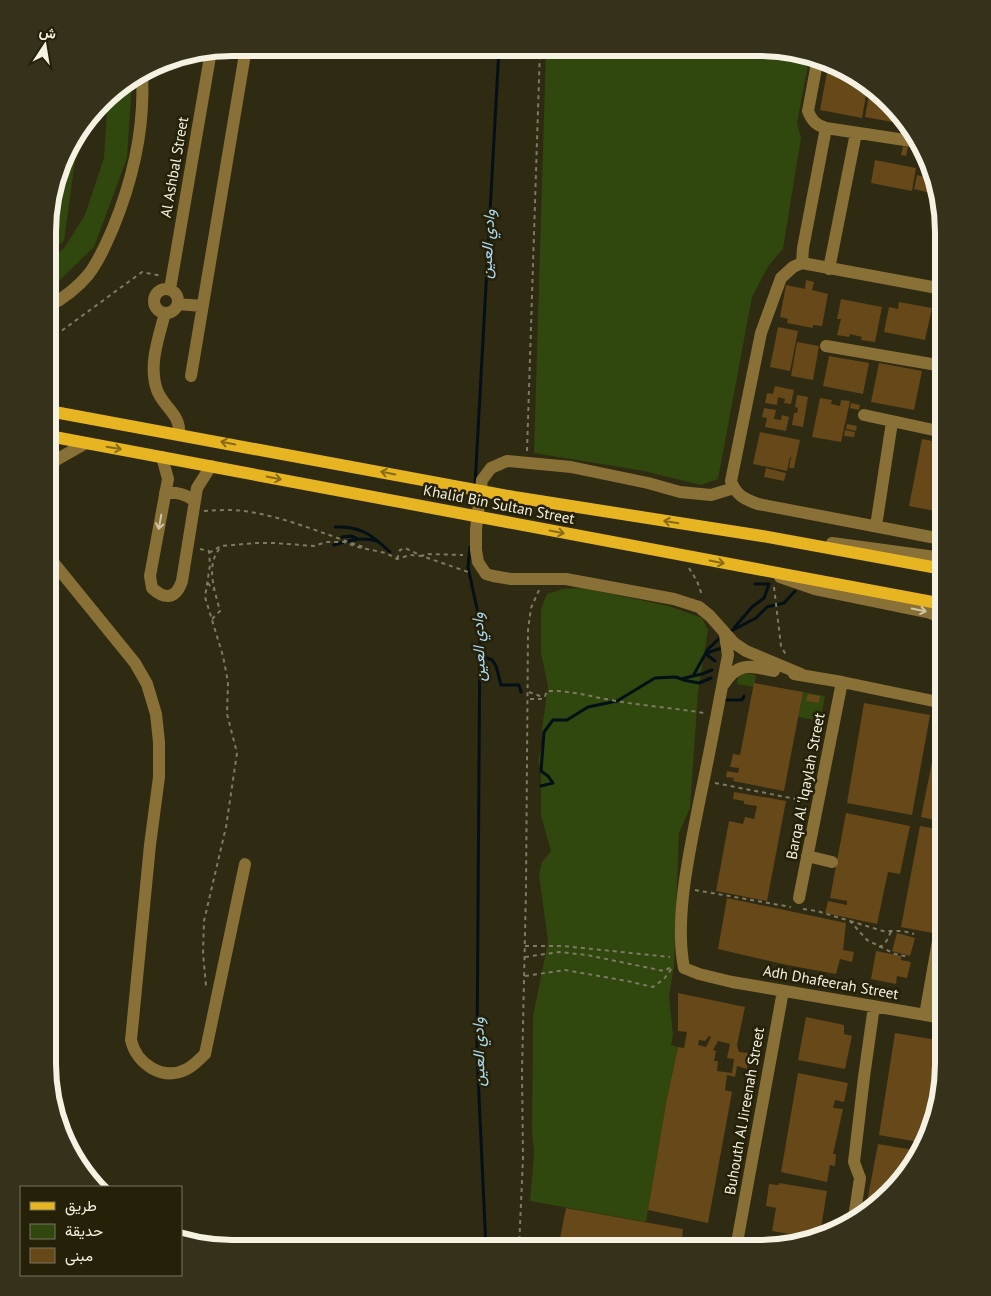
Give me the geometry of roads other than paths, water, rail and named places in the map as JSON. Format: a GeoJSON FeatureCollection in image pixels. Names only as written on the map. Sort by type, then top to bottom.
{"type":"FeatureCollection","features":[{"type":"Feature","properties":{"kind":"main road","name":"Khalid Bin Sultan Street"},"geometry":{"type":"LineString","coordinates":[[56,412],[514,497],[762,536],[935,567]]}},
{"type":"Feature","properties":{"kind":"main road","name":"Khalid Bin Sultan Street"},"geometry":{"type":"LineString","coordinates":[[56,437],[935,602]]}},
{"type":"Feature","properties":{"kind":"street"},"geometry":{"type":"LineString","coordinates":[[191,376],[244,57]]}},
{"type":"Feature","properties":{"kind":"street","name":"Al Ashbal Street"},"geometry":{"type":"LineString","coordinates":[[171,284],[210,58]]}},
{"type":"Feature","properties":{"kind":"street"},"geometry":{"type":"LineString","coordinates":[[816,66],[808,111],[816,125],[909,141]]}},
{"type":"Feature","properties":{"kind":"street"},"geometry":{"type":"LineString","coordinates":[[56,301],[70,292],[89,274],[103,251],[118,216],[138,148],[142,113],[142,81]]}},
{"type":"Feature","properties":{"kind":"street"},"geometry":{"type":"LineString","coordinates":[[802,263],[803,248],[826,128]]}},
{"type":"Feature","properties":{"kind":"street"},"geometry":{"type":"LineString","coordinates":[[829,269],[856,133]]}},
{"type":"Feature","properties":{"kind":"street"},"geometry":{"type":"LineString","coordinates":[[935,287],[802,263],[793,267],[781,278],[761,333],[731,480],[738,495],[758,504],[935,538]]}},
{"type":"Feature","properties":{"kind":"street"},"geometry":{"type":"LineString","coordinates":[[171,284],[178,304],[172,311],[165,313],[158,310],[154,300],[159,291],[171,284]]}},
{"type":"Feature","properties":{"kind":"street"},"geometry":{"type":"LineString","coordinates":[[178,304],[202,306]]}},
{"type":"Feature","properties":{"kind":"street"},"geometry":{"type":"LineString","coordinates":[[165,313],[154,360],[153,375],[160,396],[178,420],[179,434]]}},
{"type":"Feature","properties":{"kind":"street"},"geometry":{"type":"LineString","coordinates":[[826,346],[935,365]]}},
{"type":"Feature","properties":{"kind":"street"},"geometry":{"type":"LineString","coordinates":[[864,416],[935,430]]}},
{"type":"Feature","properties":{"kind":"street"},"geometry":{"type":"LineString","coordinates":[[876,526],[892,422]]}},
{"type":"Feature","properties":{"kind":"street"},"geometry":{"type":"LineString","coordinates":[[56,460],[86,443]]}},
{"type":"Feature","properties":{"kind":"street"},"geometry":{"type":"LineString","coordinates":[[162,457],[168,479],[150,576],[152,588],[159,595],[173,595],[179,589],[197,488],[211,466]]}},
{"type":"Feature","properties":{"kind":"street"},"geometry":{"type":"LineString","coordinates":[[734,488],[711,495],[680,492],[648,483],[571,467],[507,461],[491,468],[482,480],[476,550],[478,562],[486,574],[511,580],[566,579],[674,599],[699,607],[710,616],[725,634],[746,651],[801,674]]}},
{"type":"Feature","properties":{"kind":"street"},"geometry":{"type":"LineString","coordinates":[[165,493],[176,492],[186,495],[194,506]]}},
{"type":"Feature","properties":{"kind":"street"},"geometry":{"type":"LineString","coordinates":[[762,536],[801,538],[935,557]]}},
{"type":"Feature","properties":{"kind":"street"},"geometry":{"type":"LineString","coordinates":[[56,564],[135,663],[147,684],[156,714],[159,742],[159,777],[150,845],[131,1040],[133,1050],[143,1062],[156,1070],[172,1072],[187,1069],[206,1054],[245,864]]}},
{"type":"Feature","properties":{"kind":"street"},"geometry":{"type":"LineString","coordinates":[[754,569],[815,589],[935,615]]}},
{"type":"Feature","properties":{"kind":"street"},"geometry":{"type":"LineString","coordinates":[[722,688],[729,650],[725,634]]}},
{"type":"Feature","properties":{"kind":"street"},"geometry":{"type":"LineString","coordinates":[[726,668],[738,656],[749,655],[758,657]]}},
{"type":"Feature","properties":{"kind":"street"},"geometry":{"type":"LineString","coordinates":[[722,688],[732,674],[742,667],[749,666],[801,674],[934,701]]}},
{"type":"Feature","properties":{"kind":"street","name":"Barqa Al 'Iqaylah Street"},"geometry":{"type":"LineString","coordinates":[[797,904],[842,682]]}},
{"type":"Feature","properties":{"kind":"street","name":"Adh Dhafeerah Street"},"geometry":{"type":"LineString","coordinates":[[722,688],[691,845],[685,887],[681,935],[684,968],[698,974],[732,982],[934,1017]]}},
{"type":"Feature","properties":{"kind":"street"},"geometry":{"type":"LineString","coordinates":[[807,856],[832,862]]}},
{"type":"Feature","properties":{"kind":"street"},"geometry":{"type":"LineString","coordinates":[[925,1015],[934,963]]}},
{"type":"Feature","properties":{"kind":"street","name":"Buhouth Al Jireenah Street"},"geometry":{"type":"LineString","coordinates":[[738,1237],[783,991]]}},
{"type":"Feature","properties":{"kind":"street"},"geometry":{"type":"LineString","coordinates":[[855,1211],[860,1178],[854,1162],[874,1006]]}},
{"type":"Feature","properties":{"kind":"waterway","name":"وادي العين"},"geometry":{"type":"LineString","coordinates":[[475,486],[499,56]]}},
{"type":"Feature","properties":{"kind":"waterway"},"geometry":{"type":"LineString","coordinates":[[335,527],[352,528],[366,533],[390,552]]}},
{"type":"Feature","properties":{"kind":"waterway"},"geometry":{"type":"LineString","coordinates":[[342,537],[351,536],[356,538]]}},
{"type":"Feature","properties":{"kind":"waterway"},"geometry":{"type":"LineString","coordinates":[[334,545],[360,539],[377,541]]}},
{"type":"Feature","properties":{"kind":"waterway","name":"وادي العين"},"geometry":{"type":"LineString","coordinates":[[470,547],[468,567],[480,623],[477,1054],[486,1240]]}},
{"type":"Feature","properties":{"kind":"waterway"},"geometry":{"type":"LineString","coordinates":[[734,628],[752,607],[764,598],[769,584],[755,584]]}},
{"type":"Feature","properties":{"kind":"waterway"},"geometry":{"type":"LineString","coordinates":[[729,632],[756,618],[767,607],[784,603],[795,591]]}},
{"type":"Feature","properties":{"kind":"waterway"},"geometry":{"type":"LineString","coordinates":[[541,786],[553,783],[541,771],[544,732],[553,720],[567,720],[588,707],[617,701],[655,678],[676,677],[681,679],[693,676],[708,649],[722,636]]}},
{"type":"Feature","properties":{"kind":"waterway"},"geometry":{"type":"LineString","coordinates":[[706,653],[722,648]]}},
{"type":"Feature","properties":{"kind":"waterway"},"geometry":{"type":"LineString","coordinates":[[706,654],[715,661]]}},
{"type":"Feature","properties":{"kind":"waterway"},"geometry":{"type":"LineString","coordinates":[[480,658],[484,657],[492,660],[496,666],[501,685],[519,685],[521,692]]}},
{"type":"Feature","properties":{"kind":"waterway"},"geometry":{"type":"LineString","coordinates":[[693,676],[712,670]]}},
{"type":"Feature","properties":{"kind":"waterway"},"geometry":{"type":"LineString","coordinates":[[683,680],[699,683],[711,678]]}},
{"type":"Feature","properties":{"kind":"waterway"},"geometry":{"type":"LineString","coordinates":[[724,700],[742,700],[744,696]]}}]}
